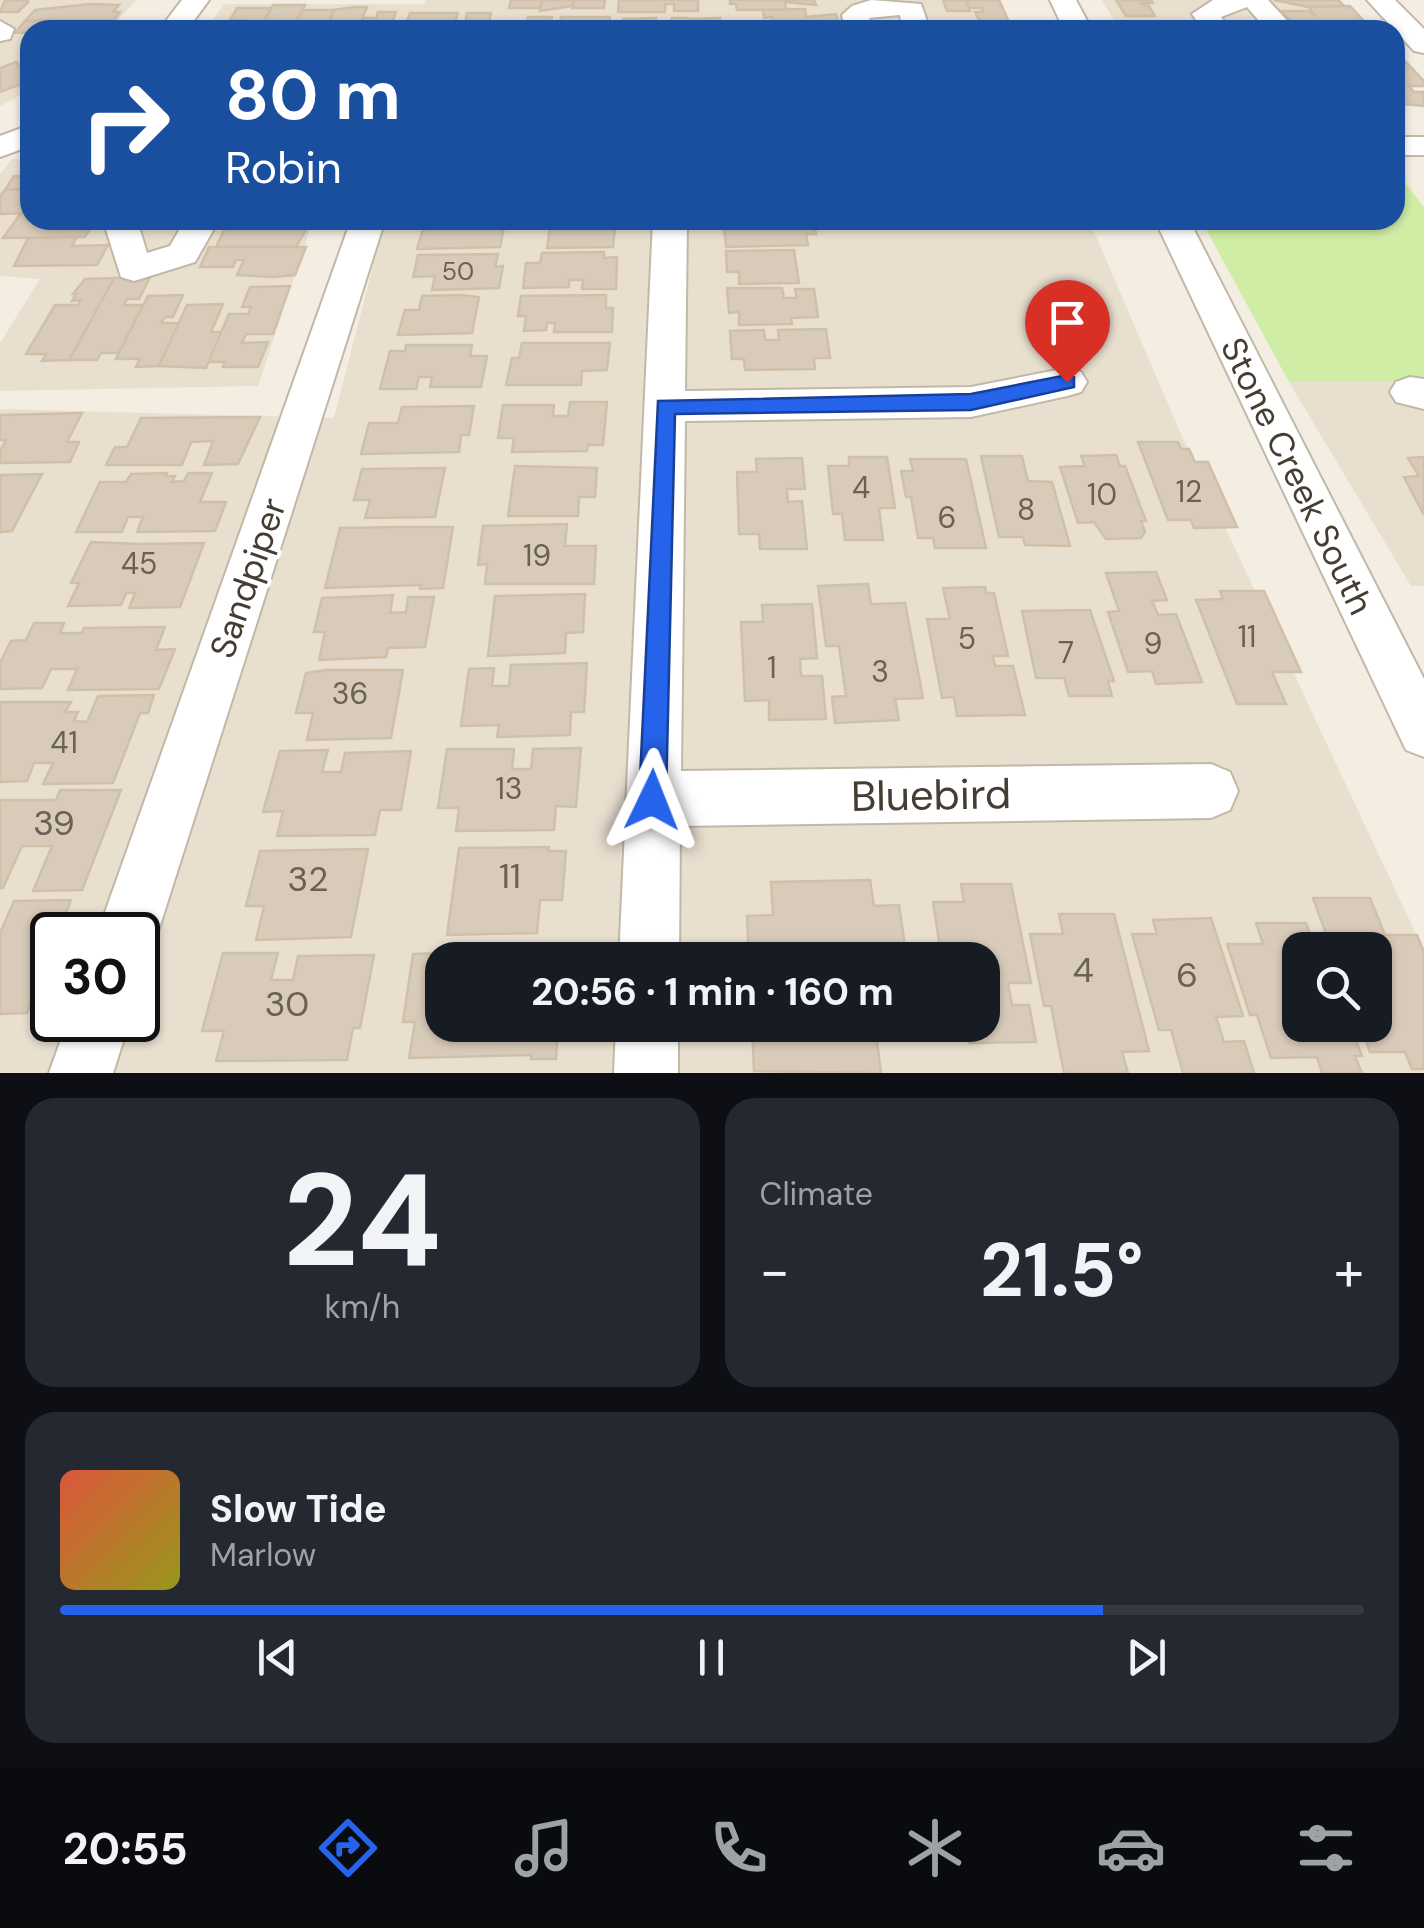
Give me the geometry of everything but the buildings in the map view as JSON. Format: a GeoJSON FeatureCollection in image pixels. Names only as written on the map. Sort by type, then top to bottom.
{"type":"FeatureCollection","features":[{"type":"Feature","properties":{"kind":"street"},"geometry":{"type":"LineString","coordinates":[[181,20],[196,0]]}},
{"type":"Feature","properties":{"kind":"street"},"geometry":{"type":"LineString","coordinates":[[1210,20],[1206,14],[1232,1],[1245,0]]}},
{"type":"Feature","properties":{"kind":"street"},"geometry":{"type":"LineString","coordinates":[[1254,0],[1273,20]]}},
{"type":"Feature","properties":{"kind":"street"},"geometry":{"type":"LineString","coordinates":[[1380,0],[1399,20]]}},
{"type":"Feature","properties":{"kind":"street"},"geometry":{"type":"LineString","coordinates":[[857,20],[856,15],[864,9],[899,6],[912,10],[914,20]]}},
{"type":"Feature","properties":{"kind":"street"},"geometry":{"type":"LineString","coordinates":[[1405,26],[1424,46]]}},
{"type":"Feature","properties":{"kind":"street"},"geometry":{"type":"LineString","coordinates":[[123,230],[134,269],[184,254],[197,230]]}},
{"type":"Feature","properties":{"kind":"street","name":"Sandpiper"},"geometry":{"type":"LineString","coordinates":[[135,912],[365,230]]}},
{"type":"Feature","properties":{"kind":"street"},"geometry":{"type":"LineString","coordinates":[[649,942],[670,230]]}},
{"type":"Feature","properties":{"kind":"street","name":"Stone Creek South"},"geometry":{"type":"LineString","coordinates":[[1177,230],[1424,732]]}},
{"type":"Feature","properties":{"kind":"street"},"geometry":{"type":"LineString","coordinates":[[665,406],[971,402],[1067,382]]}},
{"type":"Feature","properties":{"kind":"street","name":"Bluebird"},"geometry":{"type":"LineString","coordinates":[[652,800],[1210,791]]}},
{"type":"Feature","properties":{"kind":"street"},"geometry":{"type":"LineString","coordinates":[[81,1073],[92,1042]]}},
{"type":"Feature","properties":{"kind":"street"},"geometry":{"type":"LineString","coordinates":[[646,1073],[647,1042]]}},
{"type":"Feature","properties":{"kind":"shaded area"},"geometry":{"type":"Polygon","coordinates":[[[0,0],[136,0],[118,20],[20,20],[20,95],[0,106],[0,0]]]}},
{"type":"Feature","properties":{"kind":"shaded area"},"geometry":{"type":"Polygon","coordinates":[[[426,0],[991,0],[1000,20],[213,20],[224,4],[424,4],[426,0]]]}},
{"type":"Feature","properties":{"kind":"shaded area"},"geometry":{"type":"Polygon","coordinates":[[[1102,0],[1340,0],[1359,20],[1114,20],[1102,0]]]}},
{"type":"Feature","properties":{"kind":"shaded area"},"geometry":{"type":"Polygon","coordinates":[[[12,159],[20,159],[20,230],[310,230],[258,386],[0,391],[0,343],[40,279],[0,276],[0,174],[12,159]]]}},
{"type":"Feature","properties":{"kind":"shaded area"},"geometry":{"type":"Polygon","coordinates":[[[382,230],[1093,230],[1178,427],[1424,951],[1424,1073],[0,1073],[0,409],[334,418],[382,230]]]}},
{"type":"Feature","properties":{"kind":"shaded area"},"geometry":{"type":"Polygon","coordinates":[[[1289,382],[1424,382],[1424,586],[1411,586],[1289,382]]]}},
{"type":"Feature","properties":{"kind":"green space"},"geometry":{"type":"Polygon","coordinates":[[[1405,183],[1424,207],[1424,382],[1289,382],[1206,230],[1405,230],[1405,183]]]}},
{"type":"Feature","properties":{"kind":"route"},"geometry":{"type":"LineString","coordinates":[[652,800],[665,406],[971,402],[1067,382]]}}]}
